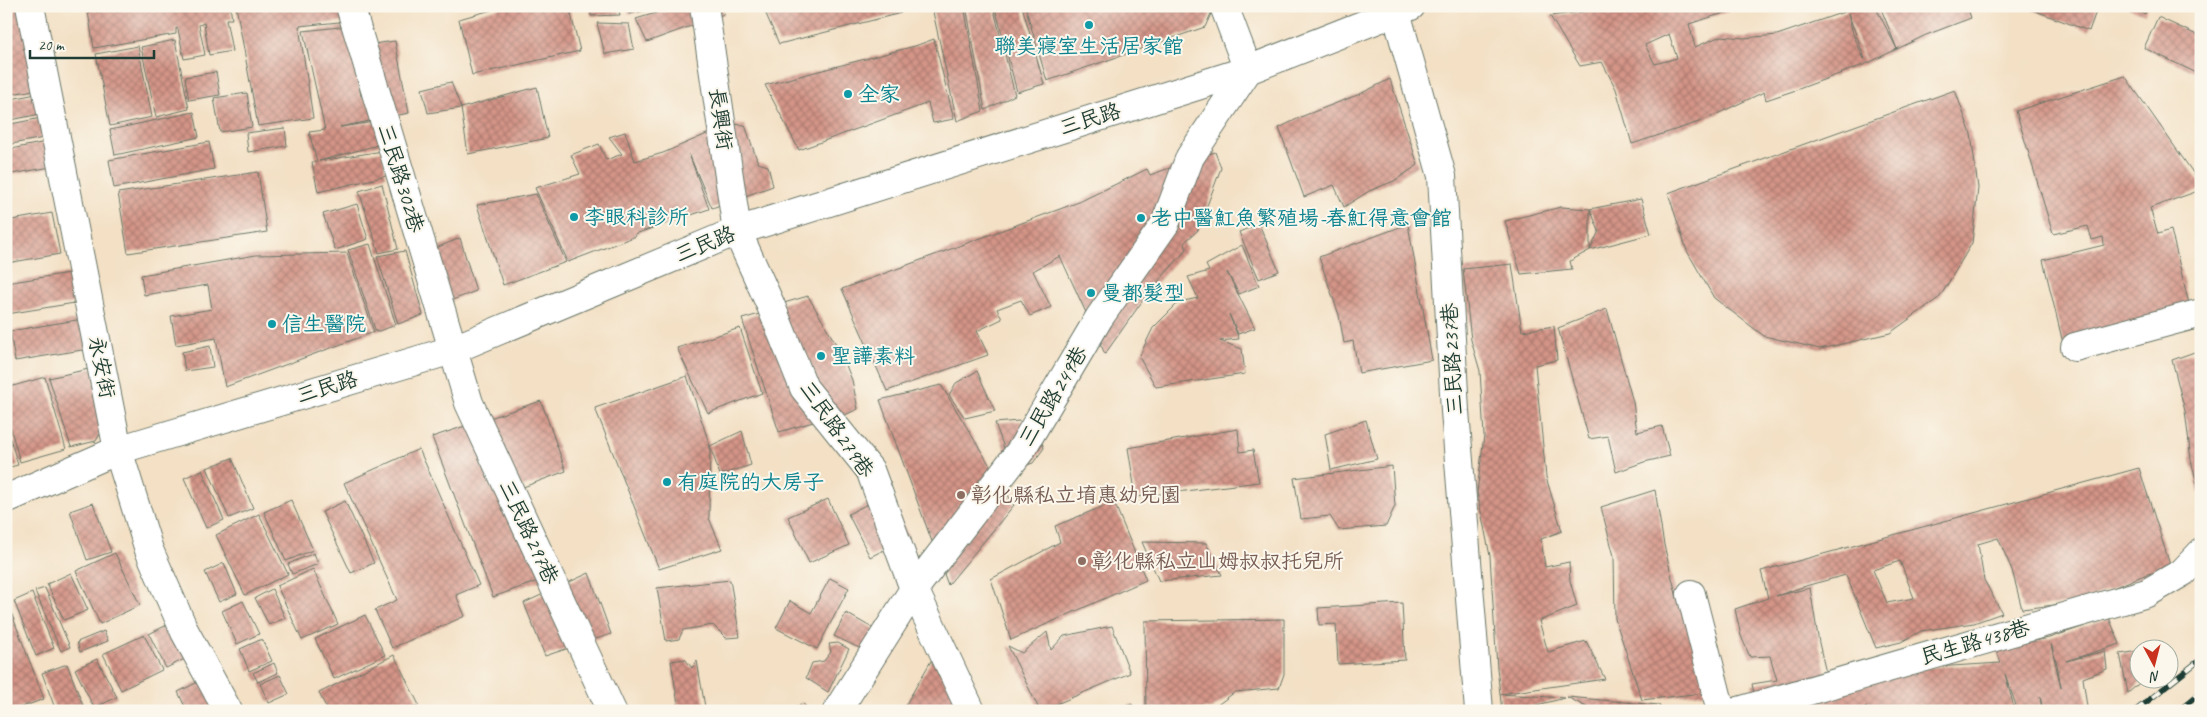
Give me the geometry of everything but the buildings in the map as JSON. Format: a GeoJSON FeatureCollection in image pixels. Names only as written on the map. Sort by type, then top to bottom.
{"type":"FeatureCollection","features":[{"type":"Feature","properties":{"kind":"street","name":"永安街"},"geometry":{"type":"LineString","coordinates":[[30,6],[118,450],[149,550],[185,632],[228,711]]}},
{"type":"Feature","properties":{"kind":"street","name":"三民路302巷"},"geometry":{"type":"LineString","coordinates":[[350,6],[452,350]]}},
{"type":"Feature","properties":{"kind":"street","name":"長興街"},"geometry":{"type":"LineString","coordinates":[[704,6],[737,231]]}},
{"type":"Feature","properties":{"kind":"street"},"geometry":{"type":"LineString","coordinates":[[1224,6],[1248,70]]}},
{"type":"Feature","properties":{"kind":"street","name":"三民路"},"geometry":{"type":"LineString","coordinates":[[6,499],[118,450],[452,350],[737,231],[1248,70],[1403,9]]}},
{"type":"Feature","properties":{"kind":"street","name":"三民路237巷"},"geometry":{"type":"LineString","coordinates":[[1403,9],[1442,176],[1455,411],[1479,711]]}},
{"type":"Feature","properties":{"kind":"street","name":"三民路249巷"},"geometry":{"type":"LineString","coordinates":[[838,711],[914,589],[1021,450],[1099,318],[1165,224],[1190,156],[1248,70]]}},
{"type":"Feature","properties":{"kind":"street","name":"三民路279巷"},"geometry":{"type":"LineString","coordinates":[[737,231],[771,306],[804,388],[870,470],[914,589],[971,711]]}},
{"type":"Feature","properties":{"kind":"street"},"geometry":{"type":"LineString","coordinates":[[2075,347],[2201,313]]}},
{"type":"Feature","properties":{"kind":"street","name":"三民路297巷"},"geometry":{"type":"LineString","coordinates":[[452,350],[469,403],[612,711]]}},
{"type":"Feature","properties":{"kind":"street","name":"民生路438巷"},"geometry":{"type":"LineString","coordinates":[[1739,711],[2147,593],[2183,572],[2201,554]]}},
{"type":"Feature","properties":{"kind":"street"},"geometry":{"type":"LineString","coordinates":[[1691,594],[1721,711]]}},
{"type":"Feature","properties":{"kind":"railway"},"geometry":{"type":"LineString","coordinates":[[2135,711],[2201,659]]}},
{"type":"Feature","properties":{"kind":"railway"},"geometry":{"type":"LineString","coordinates":[[2178,711],[2201,692]]}},
{"type":"Feature","properties":{"kind":"place","name":"聯美寢室生活居家館"},"geometry":{"type":"Point","coordinates":[1089,25]}},
{"type":"Feature","properties":{"kind":"place","name":"全家"},"geometry":{"type":"Point","coordinates":[848,94]}},
{"type":"Feature","properties":{"kind":"place","name":"李眼科診所"},"geometry":{"type":"Point","coordinates":[574,217]}},
{"type":"Feature","properties":{"kind":"place","name":"老中醫魟魚繁殖場-春魟得意會館"},"geometry":{"type":"Point","coordinates":[1141,218]}},
{"type":"Feature","properties":{"kind":"place","name":"曼都髮型"},"geometry":{"type":"Point","coordinates":[1091,293]}},
{"type":"Feature","properties":{"kind":"place","name":"信生醫院"},"geometry":{"type":"Point","coordinates":[272,324]}},
{"type":"Feature","properties":{"kind":"place","name":"聖譁素料"},"geometry":{"type":"Point","coordinates":[821,356]}},
{"type":"Feature","properties":{"kind":"place","name":"有庭院的大房子"},"geometry":{"type":"Point","coordinates":[667,482]}},
{"type":"Feature","properties":{"kind":"place","name":"彰化縣私立堉惠幼兒園"},"geometry":{"type":"Point","coordinates":[961,495]}},
{"type":"Feature","properties":{"kind":"place","name":"彰化縣私立山姆叔叔托兒所"},"geometry":{"type":"Point","coordinates":[1082,561]}}]}
